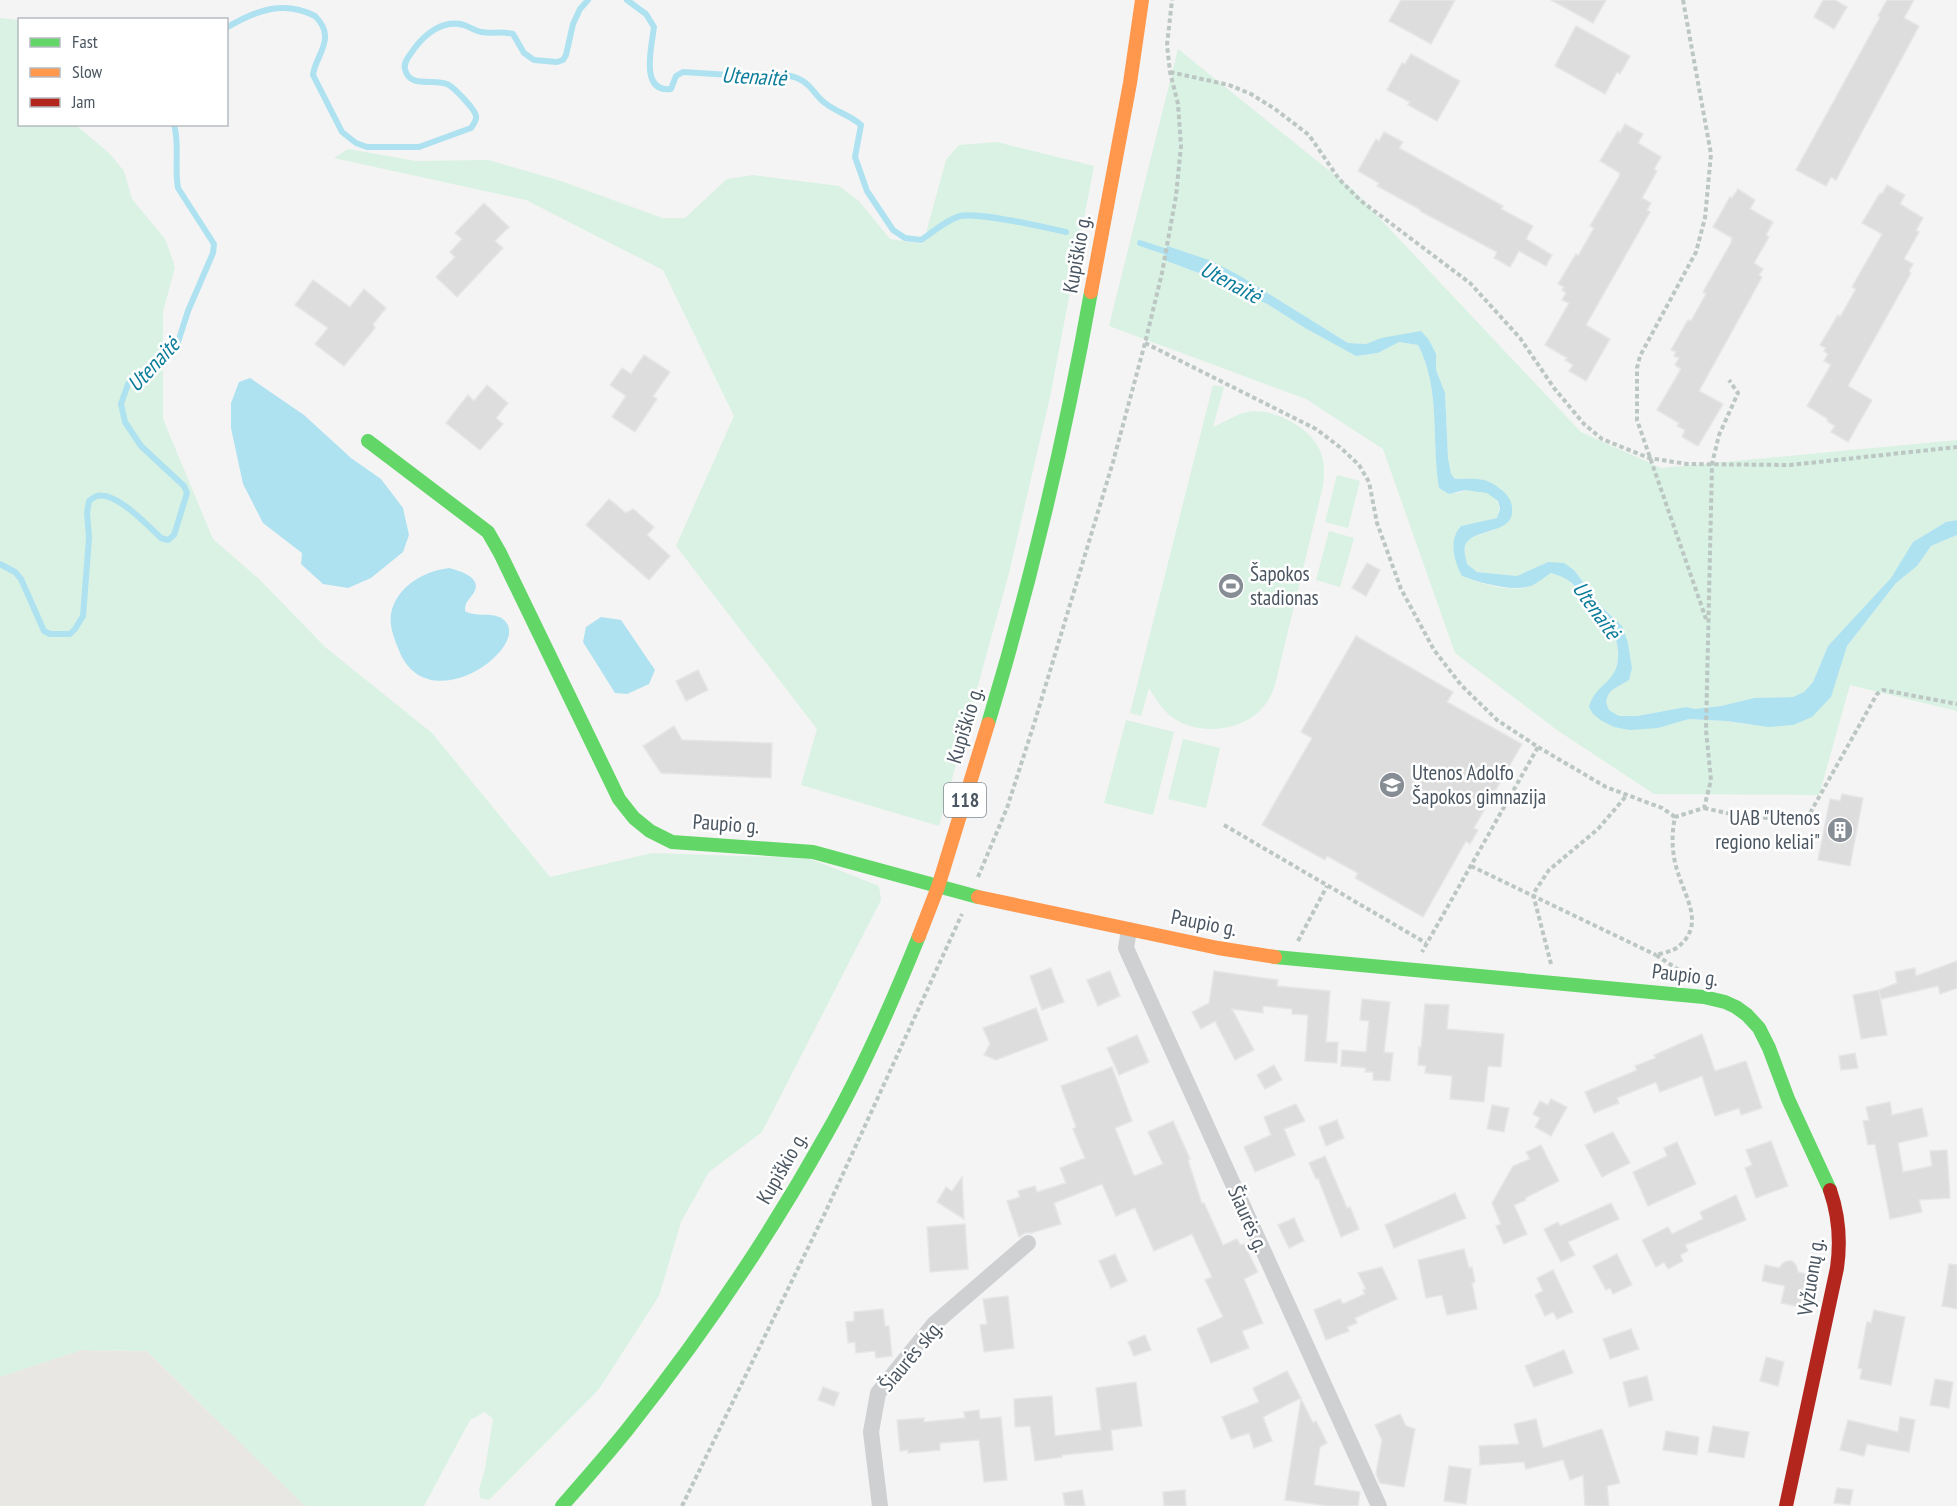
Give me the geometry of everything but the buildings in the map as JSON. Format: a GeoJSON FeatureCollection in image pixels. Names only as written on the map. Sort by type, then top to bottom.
{"type":"FeatureCollection","features":[{"type":"Feature","properties":{"kind":"street","name":"Kupiškio g."},"geometry":{"type":"LineString","coordinates":[[562,1506],[627,1430],[692,1343],[782,1210],[828,1132],[865,1059],[899,985],[938,887],[1006,664],[1070,408],[1130,83],[1142,0]]}},
{"type":"Feature","properties":{"kind":"street","name":"Paupio g."},"geometry":{"type":"LineString","coordinates":[[368,441],[488,532],[619,799],[634,818],[650,831],[672,842],[813,852],[938,887],[1218,948],[1297,960],[1704,997],[1735,1005]]}},
{"type":"Feature","properties":{"kind":"street","name":"Šiaurės g."},"geometry":{"type":"LineString","coordinates":[[1129,930],[1126,948],[1379,1506]]}},
{"type":"Feature","properties":{"kind":"street","name":"Vyžuonų g."},"geometry":{"type":"LineString","coordinates":[[1735,1005],[1755,1022],[1764,1038],[1835,1205],[1839,1225],[1840,1244],[1837,1268],[1786,1506]]}},
{"type":"Feature","properties":{"kind":"street","name":"Šiaurės skg."},"geometry":{"type":"LineString","coordinates":[[880,1506],[871,1432],[878,1393],[934,1324],[1028,1243]]}},
{"type":"Feature","properties":{"kind":"path"},"geometry":{"type":"LineString","coordinates":[[1162,273],[1176,196],[1181,146],[1178,104],[1170,72],[1167,45],[1172,0]]}},
{"type":"Feature","properties":{"kind":"path"},"geometry":{"type":"LineString","coordinates":[[1683,0],[1711,154],[1705,218],[1696,252],[1640,356],[1636,368],[1637,420],[1707,622]]}},
{"type":"Feature","properties":{"kind":"path"},"geometry":{"type":"LineString","coordinates":[[1170,72],[1229,85],[1251,94],[1309,135],[1339,178],[1361,201],[1470,283],[1520,338],[1554,388],[1584,424],[1602,439],[1649,458],[1687,464],[1790,465],[1957,447]]}},
{"type":"Feature","properties":{"kind":"path"},"geometry":{"type":"LineString","coordinates":[[1145,343],[1316,429],[1341,448],[1359,465],[1369,482],[1377,523],[1401,590],[1434,650],[1461,685],[1497,720],[1538,747],[1606,787],[1662,808],[1675,818]]}},
{"type":"Feature","properties":{"kind":"path"},"geometry":{"type":"LineString","coordinates":[[1704,807],[1711,780],[1706,730],[1712,464],[1719,435],[1738,393],[1729,380]]}},
{"type":"Feature","properties":{"kind":"path"},"geometry":{"type":"LineString","coordinates":[[1675,818],[1704,807],[1731,814],[1805,822],[1877,694],[1883,690],[1957,704]]}},
{"type":"Feature","properties":{"kind":"path"},"geometry":{"type":"LineString","coordinates":[[1421,953],[1538,747]]}},
{"type":"Feature","properties":{"kind":"path"},"geometry":{"type":"LineString","coordinates":[[1551,966],[1533,894],[1549,870],[1598,829],[1627,795]]}},
{"type":"Feature","properties":{"kind":"path"},"geometry":{"type":"LineString","coordinates":[[1656,955],[1678,947],[1687,936],[1693,923],[1692,911],[1677,871],[1672,832],[1675,818]]}},
{"type":"Feature","properties":{"kind":"path"},"geometry":{"type":"LineString","coordinates":[[1224,825],[1426,944]]}},
{"type":"Feature","properties":{"kind":"path"},"geometry":{"type":"LineString","coordinates":[[1470,866],[1533,894],[1656,955],[1690,977]]}},
{"type":"Feature","properties":{"kind":"path"},"geometry":{"type":"LineString","coordinates":[[1298,942],[1328,886]]}},
{"type":"Feature","properties":{"kind":"shaded area"},"geometry":{"type":"Polygon","coordinates":[[[82,1350],[147,1351],[305,1506],[0,1506],[0,1377],[82,1350]]]}},
{"type":"Feature","properties":{"kind":"green space"},"geometry":{"type":"Polygon","coordinates":[[[0,18],[18,20],[18,126],[77,126],[109,153],[124,171],[132,199],[165,239],[175,267],[163,312],[163,419],[213,539],[259,579],[325,647],[432,733],[550,877],[652,853],[803,856],[879,886],[881,900],[762,1132],[709,1172],[681,1222],[659,1296],[599,1389],[489,1500],[480,1498],[479,1489],[485,1469],[493,1419],[485,1412],[470,1420],[424,1506],[305,1506],[147,1351],[82,1350],[0,1377],[0,18]]]}},
{"type":"Feature","properties":{"kind":"green space"},"geometry":{"type":"Polygon","coordinates":[[[1178,49],[1352,189],[1581,432],[1661,468],[1957,440],[1957,520],[1946,522],[1913,542],[1892,578],[1828,646],[1813,682],[1805,691],[1838,670],[1847,646],[1896,583],[1917,566],[1931,546],[1957,535],[1957,711],[1850,685],[1819,795],[1654,794],[1557,730],[1455,653],[1383,449],[1306,399],[1109,326],[1178,49]],[[1164,260],[1215,279],[1269,305],[1356,356],[1378,353],[1399,342],[1418,345],[1430,379],[1433,397],[1439,488],[1457,493],[1467,490],[1481,491],[1492,495],[1498,504],[1497,518],[1461,526],[1457,532],[1454,551],[1462,576],[1487,585],[1514,589],[1531,586],[1551,573],[1568,579],[1589,611],[1612,631],[1617,642],[1618,660],[1614,675],[1601,689],[1593,714],[1614,727],[1658,728],[1689,719],[1752,725],[1803,693],[1793,697],[1754,698],[1721,706],[1695,709],[1686,707],[1637,716],[1619,716],[1609,710],[1606,702],[1608,695],[1629,680],[1632,668],[1628,643],[1615,618],[1601,606],[1574,570],[1548,562],[1517,576],[1477,572],[1467,564],[1464,546],[1468,540],[1504,524],[1513,510],[1479,479],[1455,479],[1451,474],[1448,458],[1445,393],[1436,370],[1435,354],[1429,340],[1381,338],[1366,344],[1348,343],[1242,277],[1164,260]]]}},
{"type":"Feature","properties":{"kind":"green space"},"geometry":{"type":"Polygon","coordinates":[[[997,142],[1094,166],[1050,397],[1009,573],[939,826],[801,785],[817,729],[676,546],[734,416],[663,270],[526,200],[334,158],[348,149],[416,161],[488,160],[561,181],[662,218],[685,218],[727,179],[753,175],[839,186],[859,201],[890,239],[923,244],[946,160],[959,145],[997,142]]]}},
{"type":"Feature","properties":{"kind":"green space","name":"Šapokos stadionas"},"geometry":{"type":"Polygon","coordinates":[[[1213,385],[1224,387],[1213,427],[1243,413],[1254,411],[1277,415],[1299,427],[1316,443],[1321,453],[1324,470],[1323,486],[1272,694],[1259,711],[1239,724],[1203,729],[1170,716],[1149,688],[1141,716],[1130,713],[1213,385]]]}},
{"type":"Feature","properties":{"kind":"green space"},"geometry":{"type":"Polygon","coordinates":[[[1337,475],[1360,481],[1348,528],[1325,522],[1337,475]]]}},
{"type":"Feature","properties":{"kind":"green space"},"geometry":{"type":"Polygon","coordinates":[[[1329,531],[1354,538],[1340,587],[1316,580],[1329,531]]]}},
{"type":"Feature","properties":{"kind":"green space"},"geometry":{"type":"Polygon","coordinates":[[[1126,720],[1174,732],[1153,815],[1104,803],[1126,720]]]}},
{"type":"Feature","properties":{"kind":"green space"},"geometry":{"type":"Polygon","coordinates":[[[1183,739],[1220,748],[1206,808],[1168,799],[1183,739]]]}},
{"type":"Feature","properties":{"kind":"water"},"geometry":{"type":"Polygon","coordinates":[[[1167,246],[1212,261],[1242,277],[1348,343],[1366,344],[1381,338],[1421,331],[1436,354],[1436,370],[1445,393],[1448,458],[1451,474],[1455,479],[1480,479],[1497,486],[1509,498],[1512,505],[1512,516],[1508,522],[1479,534],[1467,542],[1465,549],[1467,564],[1477,572],[1517,576],[1548,562],[1564,563],[1574,570],[1601,606],[1622,626],[1628,643],[1632,668],[1629,680],[1612,690],[1606,702],[1609,710],[1619,716],[1637,716],[1686,707],[1695,709],[1721,706],[1754,698],[1793,697],[1804,692],[1813,682],[1828,646],[1891,578],[1913,542],[1946,522],[1957,520],[1957,535],[1931,546],[1917,566],[1896,583],[1847,646],[1831,697],[1812,717],[1793,725],[1769,727],[1689,719],[1658,728],[1630,730],[1614,727],[1593,714],[1589,707],[1596,692],[1615,670],[1618,662],[1616,639],[1610,630],[1589,611],[1576,588],[1568,580],[1551,573],[1531,586],[1514,588],[1487,584],[1462,576],[1453,544],[1457,532],[1461,526],[1497,518],[1500,509],[1498,501],[1487,493],[1465,490],[1449,494],[1439,488],[1433,397],[1430,379],[1418,345],[1399,342],[1378,353],[1356,356],[1269,305],[1215,279],[1164,260],[1167,246]]]}},
{"type":"Feature","properties":{"kind":"water"},"geometry":{"type":"Polygon","coordinates":[[[250,378],[304,415],[351,458],[381,479],[403,508],[409,535],[403,552],[371,578],[348,588],[323,584],[301,564],[302,553],[263,523],[243,484],[231,428],[231,403],[239,382],[250,378]]]}},
{"type":"Feature","properties":{"kind":"water"},"geometry":{"type":"Polygon","coordinates":[[[449,568],[470,576],[476,584],[465,611],[500,617],[504,620],[509,632],[504,646],[491,661],[473,673],[452,680],[431,680],[412,670],[398,648],[392,631],[391,615],[398,596],[410,584],[425,575],[449,568]]]}},
{"type":"Feature","properties":{"kind":"water"},"geometry":{"type":"Polygon","coordinates":[[[601,617],[621,620],[655,670],[649,684],[627,694],[615,693],[583,642],[586,627],[601,617]]]}},
{"type":"Feature","properties":{"kind":"waterway","name":"Utenaitė"},"geometry":{"type":"LineString","coordinates":[[228,27],[248,16],[270,9],[292,9],[315,16],[322,25],[325,41],[313,75],[342,132],[356,143],[367,147],[419,147],[471,128],[476,118],[469,104],[449,85],[418,81],[408,75],[405,69],[406,61],[424,38],[442,26],[464,25],[481,32],[513,34],[524,53],[534,60],[557,62],[563,60],[566,55],[573,24],[580,9],[588,0]]}},
{"type":"Feature","properties":{"kind":"waterway","name":"Utenaitė"},"geometry":{"type":"LineString","coordinates":[[627,0],[646,14],[654,27],[650,56],[651,76],[655,84],[661,88],[671,89],[676,76],[683,72],[761,77],[793,76],[809,86],[825,103],[861,125],[855,157],[867,191],[893,230],[905,238],[921,240],[950,220],[970,215],[1066,232]]}},
{"type":"Feature","properties":{"kind":"waterway","name":"Utenaitė"},"geometry":{"type":"LineString","coordinates":[[0,564],[15,572],[21,579],[44,631],[50,634],[70,634],[83,616],[89,538],[87,513],[89,501],[97,496],[113,499],[131,511],[161,538],[168,540],[174,535],[187,493],[184,486],[141,446],[125,422],[121,404],[128,384],[154,366],[165,348],[178,342],[188,311],[213,253],[214,244],[178,188],[177,140],[174,126]]}},
{"type":"Feature","properties":{"kind":"waterway","name":"Utenaitė"},"geometry":{"type":"LineString","coordinates":[[1140,243],[1173,254]]}},
{"type":"Feature","properties":{"kind":"traffic: fast"},"geometry":{"type":"LineString","coordinates":[[988,724],[1019,617],[1046,509],[1091,292]]}},
{"type":"Feature","properties":{"kind":"traffic: fast"},"geometry":{"type":"LineString","coordinates":[[368,441],[488,532],[619,799],[634,818],[650,831],[672,842],[813,852],[978,897]]}},
{"type":"Feature","properties":{"kind":"traffic: fast"},"geometry":{"type":"LineString","coordinates":[[562,1506],[627,1430],[681,1359],[733,1286],[782,1210],[853,1085],[888,1011],[919,936]]}},
{"type":"Feature","properties":{"kind":"traffic: fast"},"geometry":{"type":"LineString","coordinates":[[1275,957],[1704,997],[1725,1002],[1747,1015],[1759,1028],[1788,1099],[1830,1190]]}},
{"type":"Feature","properties":{"kind":"traffic: slow"},"geometry":{"type":"LineString","coordinates":[[1091,292],[1130,83],[1142,0]]}},
{"type":"Feature","properties":{"kind":"traffic: slow"},"geometry":{"type":"LineString","coordinates":[[919,936],[938,887],[988,724]]}},
{"type":"Feature","properties":{"kind":"traffic: slow"},"geometry":{"type":"LineString","coordinates":[[978,897],[1218,948],[1275,957]]}},
{"type":"Feature","properties":{"kind":"traffic: jam"},"geometry":{"type":"LineString","coordinates":[[1786,1506],[1837,1268],[1838,1228],[1830,1190]]}},
{"type":"Feature","properties":{"kind":"place","name":"Šapokos stadionas"},"geometry":{"type":"Point","coordinates":[1231,586]}},
{"type":"Feature","properties":{"kind":"place","name":"Utenos Adolfo Šapokos gimnazija"},"geometry":{"type":"Point","coordinates":[1392,785]}},
{"type":"Feature","properties":{"kind":"place","name":"UAB \"Utenos regiono keliai\""},"geometry":{"type":"Point","coordinates":[1840,830]}}]}
